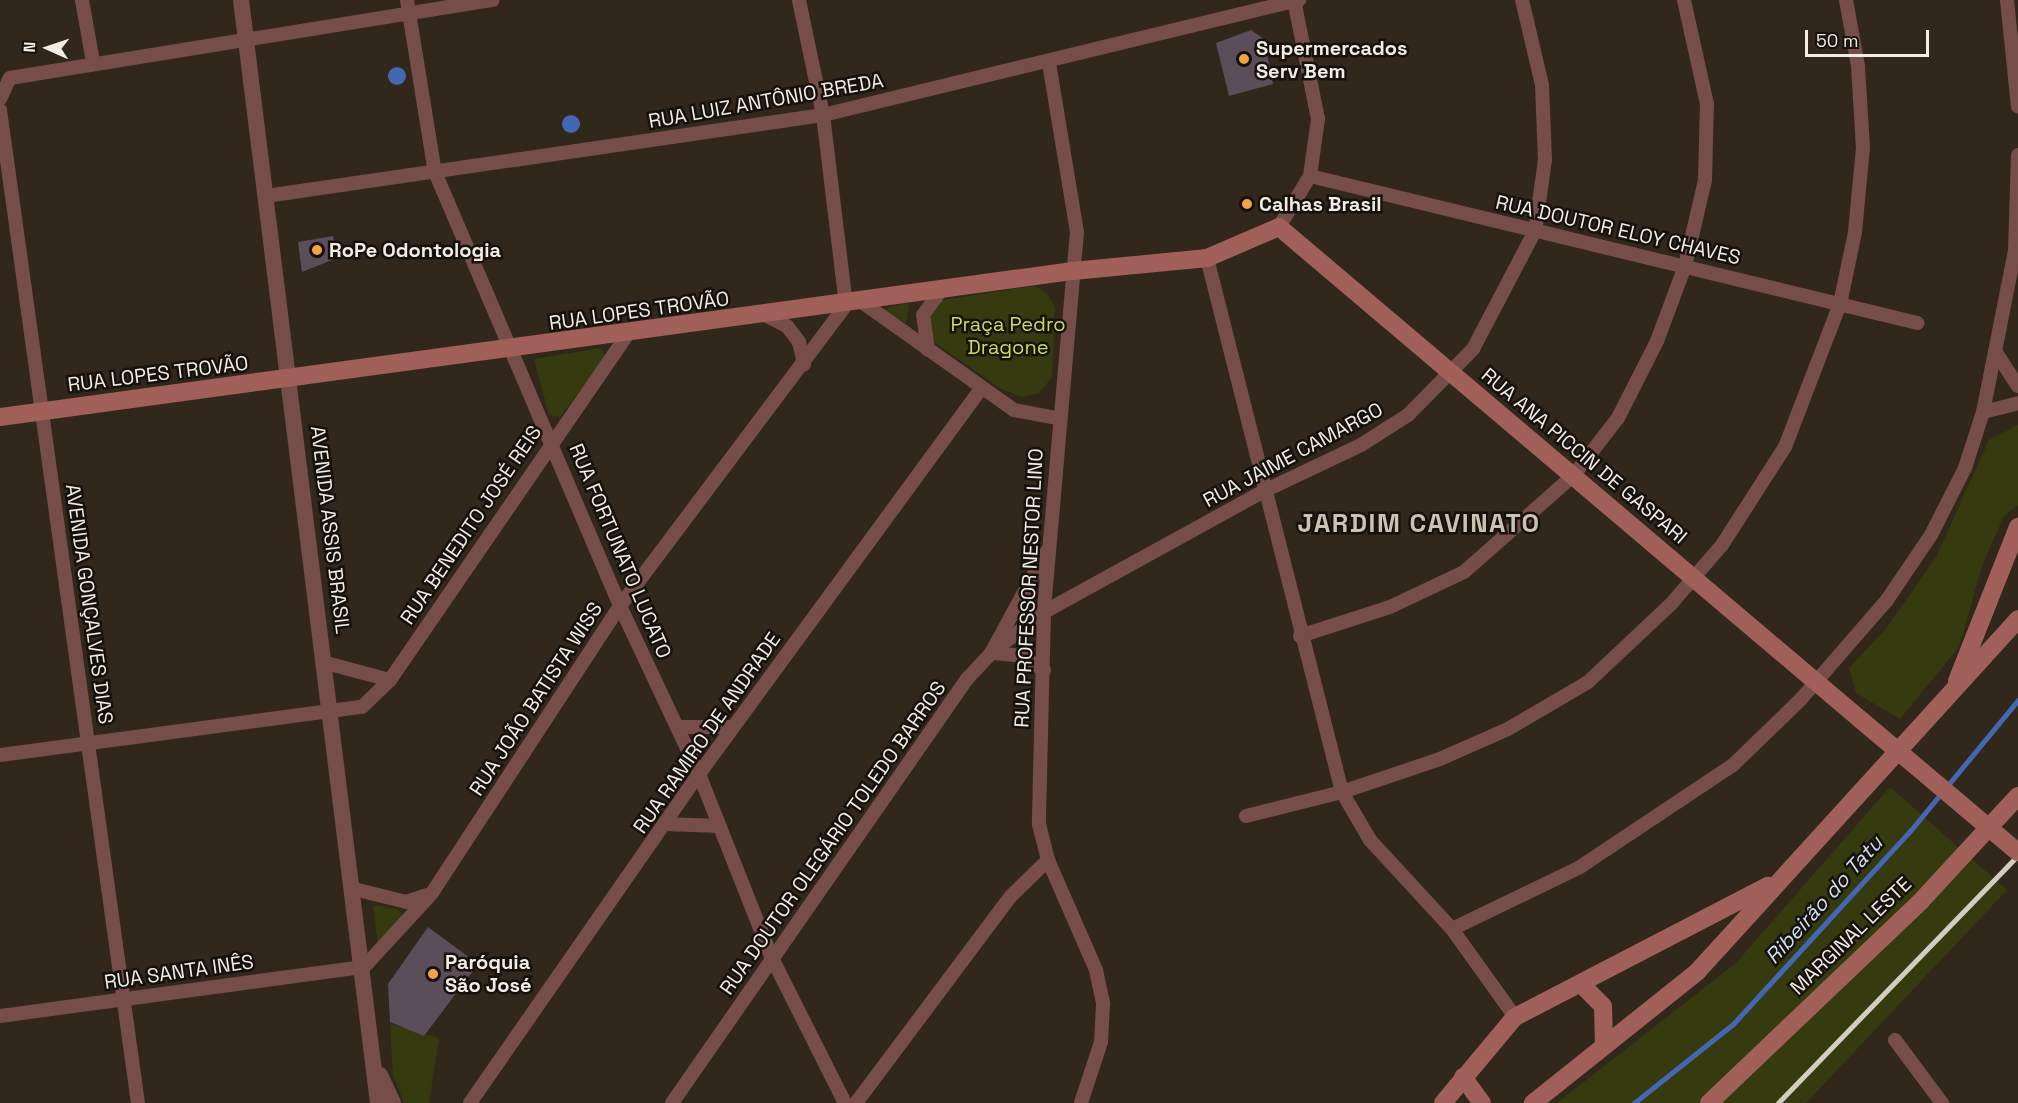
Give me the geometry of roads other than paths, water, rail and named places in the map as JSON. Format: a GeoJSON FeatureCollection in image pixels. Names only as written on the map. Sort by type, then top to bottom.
{"type":"FeatureCollection","features":[{"type":"Feature","properties":{"kind":"main road","name":"RUA LOPES TROVÃO"},"geometry":{"type":"LineString","coordinates":[[0,417],[290,381],[854,304],[1073,271],[1207,258],[1279,227]]}},
{"type":"Feature","properties":{"kind":"main road","name":"RUA ANA PICCIN DE GASPARI"},"geometry":{"type":"LineString","coordinates":[[1279,227],[2018,852]]}},
{"type":"Feature","properties":{"kind":"main road"},"geometry":{"type":"LineString","coordinates":[[1952,694],[2018,527]]}},
{"type":"Feature","properties":{"kind":"main road"},"geometry":{"type":"LineString","coordinates":[[1533,1103],[1697,972],[2018,619]]}},
{"type":"Feature","properties":{"kind":"main road","name":"MARGINAL LESTE"},"geometry":{"type":"LineString","coordinates":[[1709,1103],[1921,901],[2018,796]]}},
{"type":"Feature","properties":{"kind":"main road"},"geometry":{"type":"LineString","coordinates":[[1443,1103],[1515,1017],[1583,986],[1780,879]]}},
{"type":"Feature","properties":{"kind":"main road"},"geometry":{"type":"LineString","coordinates":[[1583,986],[1603,1006],[1604,1046]]}},
{"type":"Feature","properties":{"kind":"main road"},"geometry":{"type":"LineString","coordinates":[[1463,1077],[1482,1103]]}},
{"type":"Feature","properties":{"kind":"street"},"geometry":{"type":"LineString","coordinates":[[82,0],[93,62]]}},
{"type":"Feature","properties":{"kind":"street","name":"AVENIDA ASSIS BRASIL"},"geometry":{"type":"LineString","coordinates":[[241,0],[364,967],[378,1103]]}},
{"type":"Feature","properties":{"kind":"street"},"geometry":{"type":"LineString","coordinates":[[0,99],[10,78],[93,62],[247,44],[408,6],[493,0]]}},
{"type":"Feature","properties":{"kind":"street"},"geometry":{"type":"LineString","coordinates":[[799,0],[823,115],[854,304],[928,350],[1014,410],[1057,418]]}},
{"type":"Feature","properties":{"kind":"street"},"geometry":{"type":"LineString","coordinates":[[1279,227],[1310,176],[1318,119],[1296,0]]}},
{"type":"Feature","properties":{"kind":"street","name":"RUA LUIZ ANTÔNIO BREDA"},"geometry":{"type":"LineString","coordinates":[[267,196],[823,115],[1048,63],[1296,0]]}},
{"type":"Feature","properties":{"kind":"street","name":"RUA JAIME CAMARGO"},"geometry":{"type":"LineString","coordinates":[[1044,612],[1264,491],[1361,445],[1408,415],[1452,374],[1508,290],[1535,231],[1545,160],[1542,85],[1522,0]]}},
{"type":"Feature","properties":{"kind":"street"},"geometry":{"type":"LineString","coordinates":[[1300,636],[1390,608],[1464,572],[1573,476],[1618,418],[1657,341],[1684,266],[1705,180],[1707,104],[1684,0]]}},
{"type":"Feature","properties":{"kind":"street"},"geometry":{"type":"LineString","coordinates":[[1246,816],[1342,792],[1489,737],[1588,682],[1693,578],[1722,545],[1785,447],[1840,304],[1855,232],[1863,148],[1858,66],[1846,0]]}},
{"type":"Feature","properties":{"kind":"street"},"geometry":{"type":"LineString","coordinates":[[2007,0],[2018,106]]}},
{"type":"Feature","properties":{"kind":"street","name":"RUA FORTUNATO LUCATO"},"geometry":{"type":"LineString","coordinates":[[408,6],[435,172],[515,350],[620,606],[699,774],[772,958],[844,1103]]}},
{"type":"Feature","properties":{"kind":"street","name":"RUA PROFESSOR NESTOR LINO"},"geometry":{"type":"LineString","coordinates":[[1048,63],[1077,232],[1057,418],[1048,548],[1044,612],[1039,824],[1048,860],[1080,928],[1103,1004],[1101,1042],[1081,1103]]}},
{"type":"Feature","properties":{"kind":"street","name":"AVENIDA GONÇALVES DIAS"},"geometry":{"type":"LineString","coordinates":[[0,110],[3,166],[89,742],[138,1103]]}},
{"type":"Feature","properties":{"kind":"street"},"geometry":{"type":"LineString","coordinates":[[1452,929],[1580,867],[1647,827],[1733,765],[1815,681],[1887,600],[1931,535],[1965,468],[1983,412],[1997,354],[2015,251],[2018,155]]}},
{"type":"Feature","properties":{"kind":"street","name":"RUA DOUTOR ELOY CHAVES"},"geometry":{"type":"LineString","coordinates":[[1310,176],[1917,323]]}},
{"type":"Feature","properties":{"kind":"street"},"geometry":{"type":"LineString","coordinates":[[1207,258],[1300,636],[1342,792],[1370,840],[1452,929],[1515,1017]]}},
{"type":"Feature","properties":{"kind":"street"},"geometry":{"type":"LineString","coordinates":[[928,350],[923,315],[941,290]]}},
{"type":"Feature","properties":{"kind":"street","name":"RUA JOÃO BATISTA WISS"},"geometry":{"type":"LineString","coordinates":[[364,967],[432,893],[620,606],[804,364],[854,304]]}},
{"type":"Feature","properties":{"kind":"street"},"geometry":{"type":"LineString","coordinates":[[767,316],[787,326],[799,342],[804,364]]}},
{"type":"Feature","properties":{"kind":"street","name":"RUA BENEDITO JOSÉ REIS"},"geometry":{"type":"LineString","coordinates":[[0,755],[362,707],[390,680],[551,440],[627,335]]}},
{"type":"Feature","properties":{"kind":"street"},"geometry":{"type":"LineString","coordinates":[[1997,354],[2018,386]]}},
{"type":"Feature","properties":{"kind":"street","name":"RUA RAMIRO DE ANDRADE"},"geometry":{"type":"LineString","coordinates":[[470,1103],[699,774],[981,388]]}},
{"type":"Feature","properties":{"kind":"street"},"geometry":{"type":"LineString","coordinates":[[1983,412],[2018,403]]}},
{"type":"Feature","properties":{"kind":"street"},"geometry":{"type":"LineString","coordinates":[[1044,670],[1022,656],[991,653],[1048,548]]}},
{"type":"Feature","properties":{"kind":"street","name":"RUA DOUTOR OLEGÁRIO TOLEDO BARROS"},"geometry":{"type":"LineString","coordinates":[[672,1103],[772,958],[991,653],[1044,612]]}},
{"type":"Feature","properties":{"kind":"street"},"geometry":{"type":"LineString","coordinates":[[326,663],[390,680]]}},
{"type":"Feature","properties":{"kind":"street"},"geometry":{"type":"LineString","coordinates":[[677,727],[733,727]]}},
{"type":"Feature","properties":{"kind":"street"},"geometry":{"type":"LineString","coordinates":[[665,824],[719,826]]}},
{"type":"Feature","properties":{"kind":"street"},"geometry":{"type":"LineString","coordinates":[[856,1103],[1011,896],[1048,860]]}},
{"type":"Feature","properties":{"kind":"street"},"geometry":{"type":"LineString","coordinates":[[354,889],[406,902],[432,893]]}},
{"type":"Feature","properties":{"kind":"street","name":"RUA SANTA INÊS"},"geometry":{"type":"LineString","coordinates":[[0,1016],[364,967]]}},
{"type":"Feature","properties":{"kind":"street"},"geometry":{"type":"LineString","coordinates":[[1895,1040],[1942,1103]]}},
{"type":"Feature","properties":{"kind":"street","name":"AVENIDA ASSIS BRASIL"},"geometry":{"type":"LineString","coordinates":[[376,1066],[393,1103]]}},
{"type":"Feature","properties":{"kind":"water"},"geometry":{"type":"Polygon","coordinates":[[[397,67],[403,70],[406,76],[403,82],[397,85],[391,82],[388,76],[391,70],[397,67]]]}},
{"type":"Feature","properties":{"kind":"water"},"geometry":{"type":"Polygon","coordinates":[[[571,115],[577,118],[580,124],[577,130],[571,133],[565,130],[562,124],[565,118],[571,115]]]}},
{"type":"Feature","properties":{"kind":"waterway","name":"Ribeirão do Tatu"},"geometry":{"type":"LineString","coordinates":[[1634,1103],[1733,1024],[1910,831],[2018,700]]}},
{"type":"Feature","properties":{"kind":"railway"},"geometry":{"type":"LineString","coordinates":[[1778,1103],[2018,855]]}},
{"type":"Feature","properties":{"kind":"place","name":"Supermercados Serv Bem"},"geometry":{"type":"Point","coordinates":[1244,59]}},
{"type":"Feature","properties":{"kind":"place","name":"Calhas Brasil"},"geometry":{"type":"Point","coordinates":[1247,204]}},
{"type":"Feature","properties":{"kind":"place","name":"RoPe Odontologia"},"geometry":{"type":"Point","coordinates":[317,250]}},
{"type":"Feature","properties":{"kind":"place","name":"Paróquia São José"},"geometry":{"type":"Point","coordinates":[433,974]}},
{"type":"Feature","properties":{"kind":"district","name":"JARDIM CAVINATO"},"geometry":{"type":"Point","coordinates":[1419,524]}},
{"type":"Feature","properties":{"kind":"park label","name":"Praça Pedro Dragone"},"geometry":{"type":"Point","coordinates":[1008,336]}}]}
